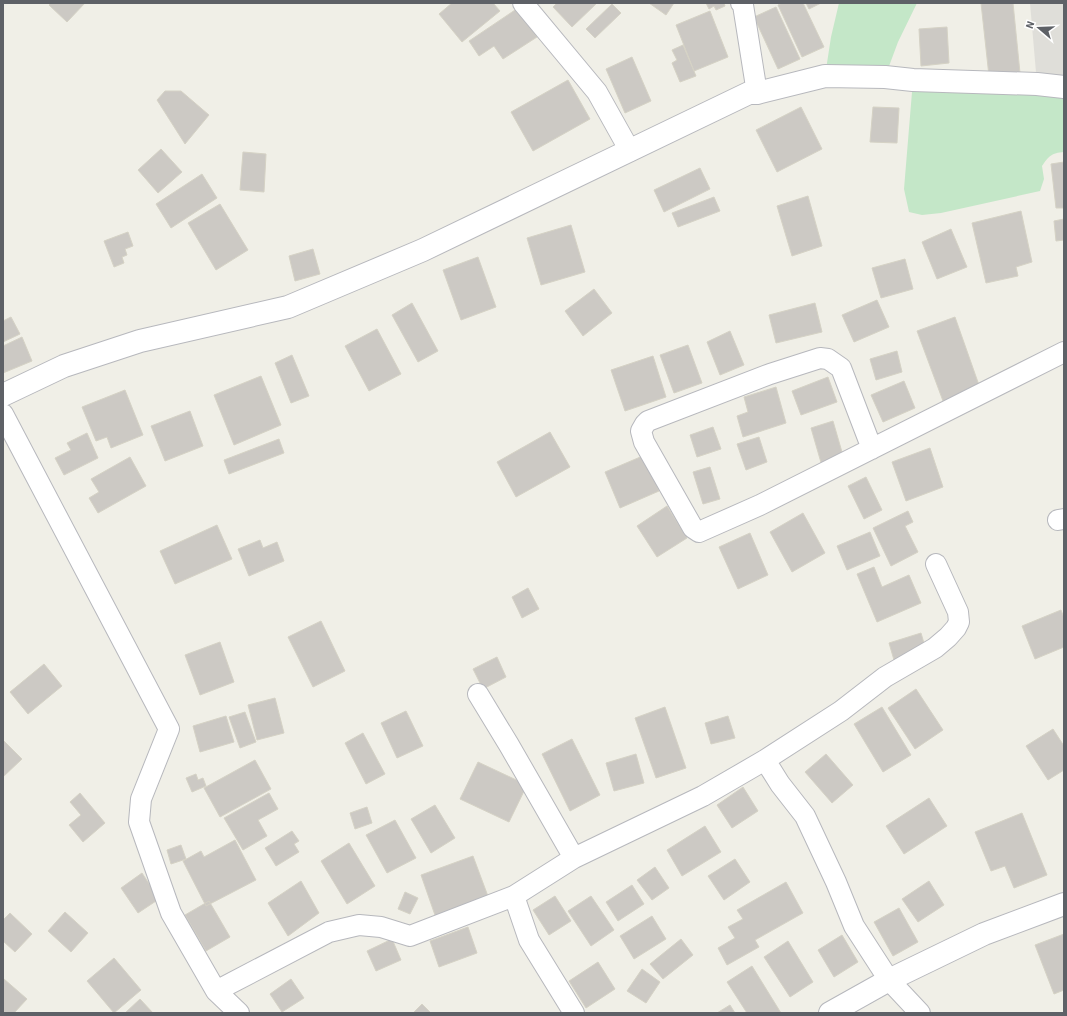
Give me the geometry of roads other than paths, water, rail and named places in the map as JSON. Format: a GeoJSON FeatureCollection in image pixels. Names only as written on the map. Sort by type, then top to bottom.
{"type":"FeatureCollection","features":[{"type":"Feature","properties":{"kind":"street"},"geometry":{"type":"LineString","coordinates":[[523,3],[597,92],[630,151]]}},
{"type":"Feature","properties":{"kind":"street"},"geometry":{"type":"LineString","coordinates":[[741,3],[743,5],[757,93]]}},
{"type":"Feature","properties":{"kind":"street"},"geometry":{"type":"LineString","coordinates":[[3,394],[64,366],[140,341],[288,307],[423,250],[749,93],[757,93],[825,76],[885,77],[921,80],[1037,84],[1064,87]]}},
{"type":"Feature","properties":{"kind":"street"},"geometry":{"type":"LineString","coordinates":[[872,449],[841,368],[828,359],[820,358],[770,374],[648,421],[641,431],[644,442],[663,477],[694,528],[699,532],[760,505],[872,449],[1064,352]]}},
{"type":"Feature","properties":{"kind":"street"},"geometry":{"type":"LineString","coordinates":[[3,414],[169,730],[141,799],[139,822],[171,913],[216,990],[239,1013]]}},
{"type":"Feature","properties":{"kind":"street"},"geometry":{"type":"LineString","coordinates":[[216,990],[329,932],[359,924],[381,927],[410,936],[514,896],[574,858],[703,796],[765,760],[841,711],[885,677],[935,648],[956,628],[959,622],[958,612],[936,564]]}},
{"type":"Feature","properties":{"kind":"street"},"geometry":{"type":"LineString","coordinates":[[478,694],[574,858]]}},
{"type":"Feature","properties":{"kind":"street"},"geometry":{"type":"LineString","coordinates":[[765,760],[780,784],[805,816],[836,882],[854,926],[889,980],[920,1013]]}},
{"type":"Feature","properties":{"kind":"street"},"geometry":{"type":"LineString","coordinates":[[514,896],[528,940],[574,1013]]}},
{"type":"Feature","properties":{"kind":"street"},"geometry":{"type":"LineString","coordinates":[[830,1013],[889,980],[984,934],[1064,904]]}}]}
